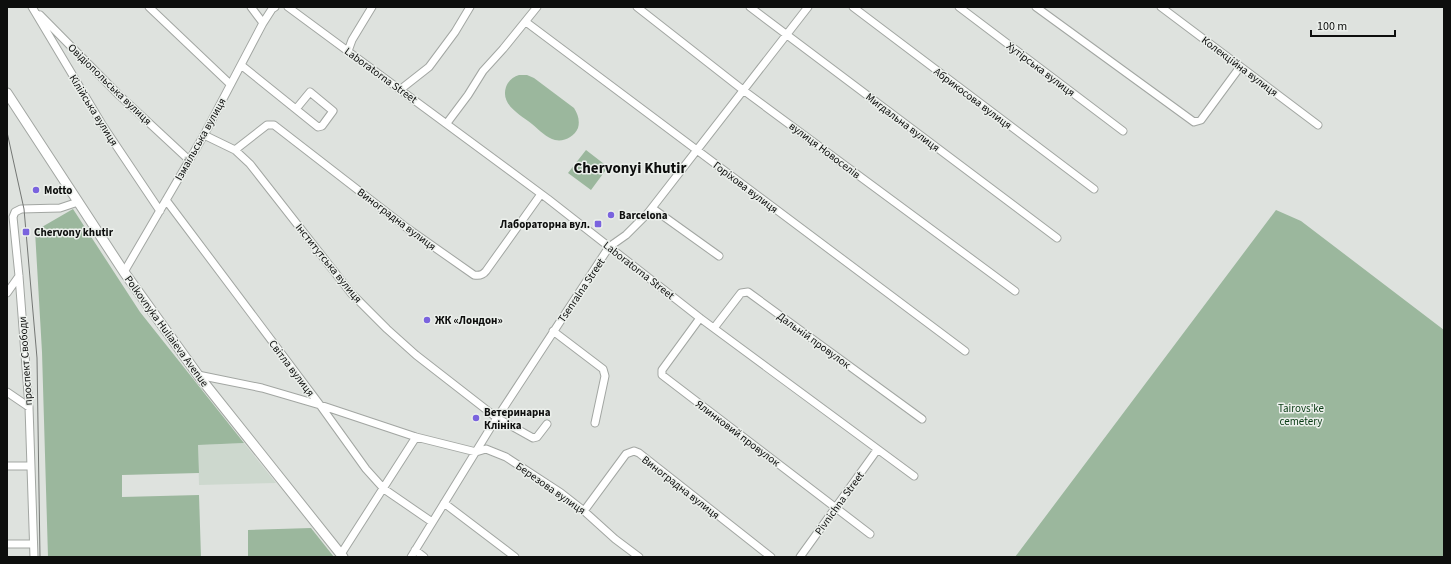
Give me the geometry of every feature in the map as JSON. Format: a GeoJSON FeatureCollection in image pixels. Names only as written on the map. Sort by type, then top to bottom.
{"type":"FeatureCollection","features":[{"type":"Feature","properties":{"kind":"main road","name":"Polkovnyka Huliaieva Avenue"},"geometry":{"type":"LineString","coordinates":[[7,93],[124,272],[198,375],[342,556]]}},
{"type":"Feature","properties":{"kind":"street","name":"Овідіопольська вулиця"},"geometry":{"type":"LineString","coordinates":[[32,7],[119,95],[189,160]]}},
{"type":"Feature","properties":{"kind":"street","name":"Кілійська вулиця"},"geometry":{"type":"LineString","coordinates":[[32,7],[103,126],[160,211]]}},
{"type":"Feature","properties":{"kind":"street"},"geometry":{"type":"LineString","coordinates":[[149,7],[230,84]]}},
{"type":"Feature","properties":{"kind":"street"},"geometry":{"type":"LineString","coordinates":[[251,7],[258,10],[263,23]]}},
{"type":"Feature","properties":{"kind":"street"},"geometry":{"type":"LineString","coordinates":[[263,23],[275,7]]}},
{"type":"Feature","properties":{"kind":"street","name":"Laboratorna Street"},"geometry":{"type":"LineString","coordinates":[[288,7],[447,123],[700,318],[914,476]]}},
{"type":"Feature","properties":{"kind":"street"},"geometry":{"type":"LineString","coordinates":[[348,51],[352,40],[372,7]]}},
{"type":"Feature","properties":{"kind":"street"},"geometry":{"type":"LineString","coordinates":[[401,89],[429,67],[455,32],[470,7]]}},
{"type":"Feature","properties":{"kind":"street"},"geometry":{"type":"LineString","coordinates":[[447,123],[468,95],[483,71],[526,22],[537,7]]}},
{"type":"Feature","properties":{"kind":"street","name":"вулиця Новоселів"},"geometry":{"type":"LineString","coordinates":[[637,7],[743,90],[1015,291]]}},
{"type":"Feature","properties":{"kind":"street","name":"Мигдальна вулиця"},"geometry":{"type":"LineString","coordinates":[[750,7],[1057,238]]}},
{"type":"Feature","properties":{"kind":"street","name":"Tsenralna Street"},"geometry":{"type":"LineString","coordinates":[[413,554],[497,418],[609,247],[626,234],[652,208],[808,7]]}},
{"type":"Feature","properties":{"kind":"street","name":"Абрикосова вулиця"},"geometry":{"type":"LineString","coordinates":[[853,7],[1094,189]]}},
{"type":"Feature","properties":{"kind":"street","name":"Хутірська вулиця"},"geometry":{"type":"LineString","coordinates":[[959,7],[1123,131]]}},
{"type":"Feature","properties":{"kind":"street"},"geometry":{"type":"LineString","coordinates":[[1036,7],[1192,121],[1197,123],[1201,120],[1240,67]]}},
{"type":"Feature","properties":{"kind":"street","name":"Колекційна вулиця"},"geometry":{"type":"LineString","coordinates":[[1161,7],[1318,125]]}},
{"type":"Feature","properties":{"kind":"street","name":"Горіхова вулиця"},"geometry":{"type":"LineString","coordinates":[[526,22],[965,352]]}},
{"type":"Feature","properties":{"kind":"street","name":"Ізмаїльська вулиця"},"geometry":{"type":"LineString","coordinates":[[124,272],[204,135],[263,23]]}},
{"type":"Feature","properties":{"kind":"street"},"geometry":{"type":"LineString","coordinates":[[241,65],[296,109],[320,127],[333,110],[310,92],[296,109]]}},
{"type":"Feature","properties":{"kind":"street","name":"Виноградна вулиця"},"geometry":{"type":"LineString","coordinates":[[235,150],[267,125],[274,125],[407,228],[477,276],[484,274],[541,194]]}},
{"type":"Feature","properties":{"kind":"street","name":"Інститутська вулиця"},"geometry":{"type":"LineString","coordinates":[[204,135],[235,150],[258,174],[351,293],[387,329],[416,355],[497,418],[533,438],[537,437],[547,424]]}},
{"type":"Feature","properties":{"kind":"street","name":"Світла вулиця"},"geometry":{"type":"LineString","coordinates":[[166,200],[320,405],[416,437],[476,452]]}},
{"type":"Feature","properties":{"kind":"street","name":"проспект Свободи"},"geometry":{"type":"LineString","coordinates":[[34,557],[29,408],[13,217],[15,212],[21,209],[60,208],[78,202]]}},
{"type":"Feature","properties":{"kind":"street"},"geometry":{"type":"LineString","coordinates":[[652,208],[719,256]]}},
{"type":"Feature","properties":{"kind":"street"},"geometry":{"type":"LineString","coordinates":[[7,293],[19,276]]}},
{"type":"Feature","properties":{"kind":"street","name":"Дальній провулок"},"geometry":{"type":"LineString","coordinates":[[714,328],[740,293],[748,292],[922,418]]}},
{"type":"Feature","properties":{"kind":"street","name":"Ялинковий провулок"},"geometry":{"type":"LineString","coordinates":[[700,318],[662,370],[662,375],[870,534]]}},
{"type":"Feature","properties":{"kind":"street"},"geometry":{"type":"LineString","coordinates":[[553,331],[604,369],[604,379],[595,423]]}},
{"type":"Feature","properties":{"kind":"street"},"geometry":{"type":"LineString","coordinates":[[198,375],[262,388],[320,405],[366,469],[383,488],[432,522]]}},
{"type":"Feature","properties":{"kind":"street"},"geometry":{"type":"LineString","coordinates":[[7,392],[29,408]]}},
{"type":"Feature","properties":{"kind":"street"},"geometry":{"type":"LineString","coordinates":[[342,556],[416,437]]}},
{"type":"Feature","properties":{"kind":"street","name":"Березова вулиця"},"geometry":{"type":"LineString","coordinates":[[476,452],[486,449],[506,457],[545,481],[639,557]]}},
{"type":"Feature","properties":{"kind":"street","name":"Pivnichna Street"},"geometry":{"type":"LineString","coordinates":[[800,557],[878,450]]}},
{"type":"Feature","properties":{"kind":"street","name":"Виноградна вулиця"},"geometry":{"type":"LineString","coordinates":[[584,511],[626,454],[634,451],[639,453],[771,557]]}},
{"type":"Feature","properties":{"kind":"street"},"geometry":{"type":"LineString","coordinates":[[7,466],[30,466]]}},
{"type":"Feature","properties":{"kind":"street"},"geometry":{"type":"LineString","coordinates":[[444,503],[515,557]]}},
{"type":"Feature","properties":{"kind":"street"},"geometry":{"type":"LineString","coordinates":[[7,544],[33,544]]}},
{"type":"Feature","properties":{"kind":"street"},"geometry":{"type":"LineString","coordinates":[[413,554],[424,557]]}},
{"type":"Feature","properties":{"kind":"shaded area"},"geometry":{"type":"Polygon","coordinates":[[[244,443],[276,483],[199,485],[198,445],[244,443]]]}},
{"type":"Feature","properties":{"kind":"green space"},"geometry":{"type":"Polygon","coordinates":[[[519,75],[527,75],[534,78],[574,108],[578,115],[579,123],[574,134],[562,140],[549,138],[513,109],[506,99],[506,87],[511,80],[519,75]]]}},
{"type":"Feature","properties":{"kind":"green space"},"geometry":{"type":"Polygon","coordinates":[[[586,150],[608,167],[591,190],[568,173],[586,150]]]}},
{"type":"Feature","properties":{"kind":"green space"},"geometry":{"type":"Polygon","coordinates":[[[73,209],[140,312],[244,443],[198,445],[199,473],[122,475],[122,497],[199,495],[201,557],[48,557],[42,352],[35,231],[73,209]]]}},
{"type":"Feature","properties":{"kind":"green space","name":"Tairovs'ke cemetery"},"geometry":{"type":"Polygon","coordinates":[[[1276,210],[1301,221],[1444,330],[1444,557],[1015,557],[1276,210]]]}},
{"type":"Feature","properties":{"kind":"green space"},"geometry":{"type":"Polygon","coordinates":[[[311,528],[334,557],[248,557],[248,530],[311,528]]]}},
{"type":"Feature","properties":{"kind":"tram line"},"geometry":{"type":"LineString","coordinates":[[7,132],[24,209],[37,358],[40,557]]}},
{"type":"Feature","properties":{"kind":"place","name":"Motto"},"geometry":{"type":"Point","coordinates":[36,190]}},
{"type":"Feature","properties":{"kind":"place","name":"Barcelona"},"geometry":{"type":"Point","coordinates":[611,215]}},
{"type":"Feature","properties":{"kind":"place","name":"Лабораторна вул."},"geometry":{"type":"Point","coordinates":[598,224]}},
{"type":"Feature","properties":{"kind":"place","name":"Chervony khutir"},"geometry":{"type":"Point","coordinates":[26,232]}},
{"type":"Feature","properties":{"kind":"place","name":"ЖК «Лондон»"},"geometry":{"type":"Point","coordinates":[427,320]}},
{"type":"Feature","properties":{"kind":"place","name":"Ветеринарна Клініка"},"geometry":{"type":"Point","coordinates":[476,418]}},
{"type":"Feature","properties":{"kind":"district","name":"Chervonyi Khutir"},"geometry":{"type":"Point","coordinates":[630,168]}}]}
